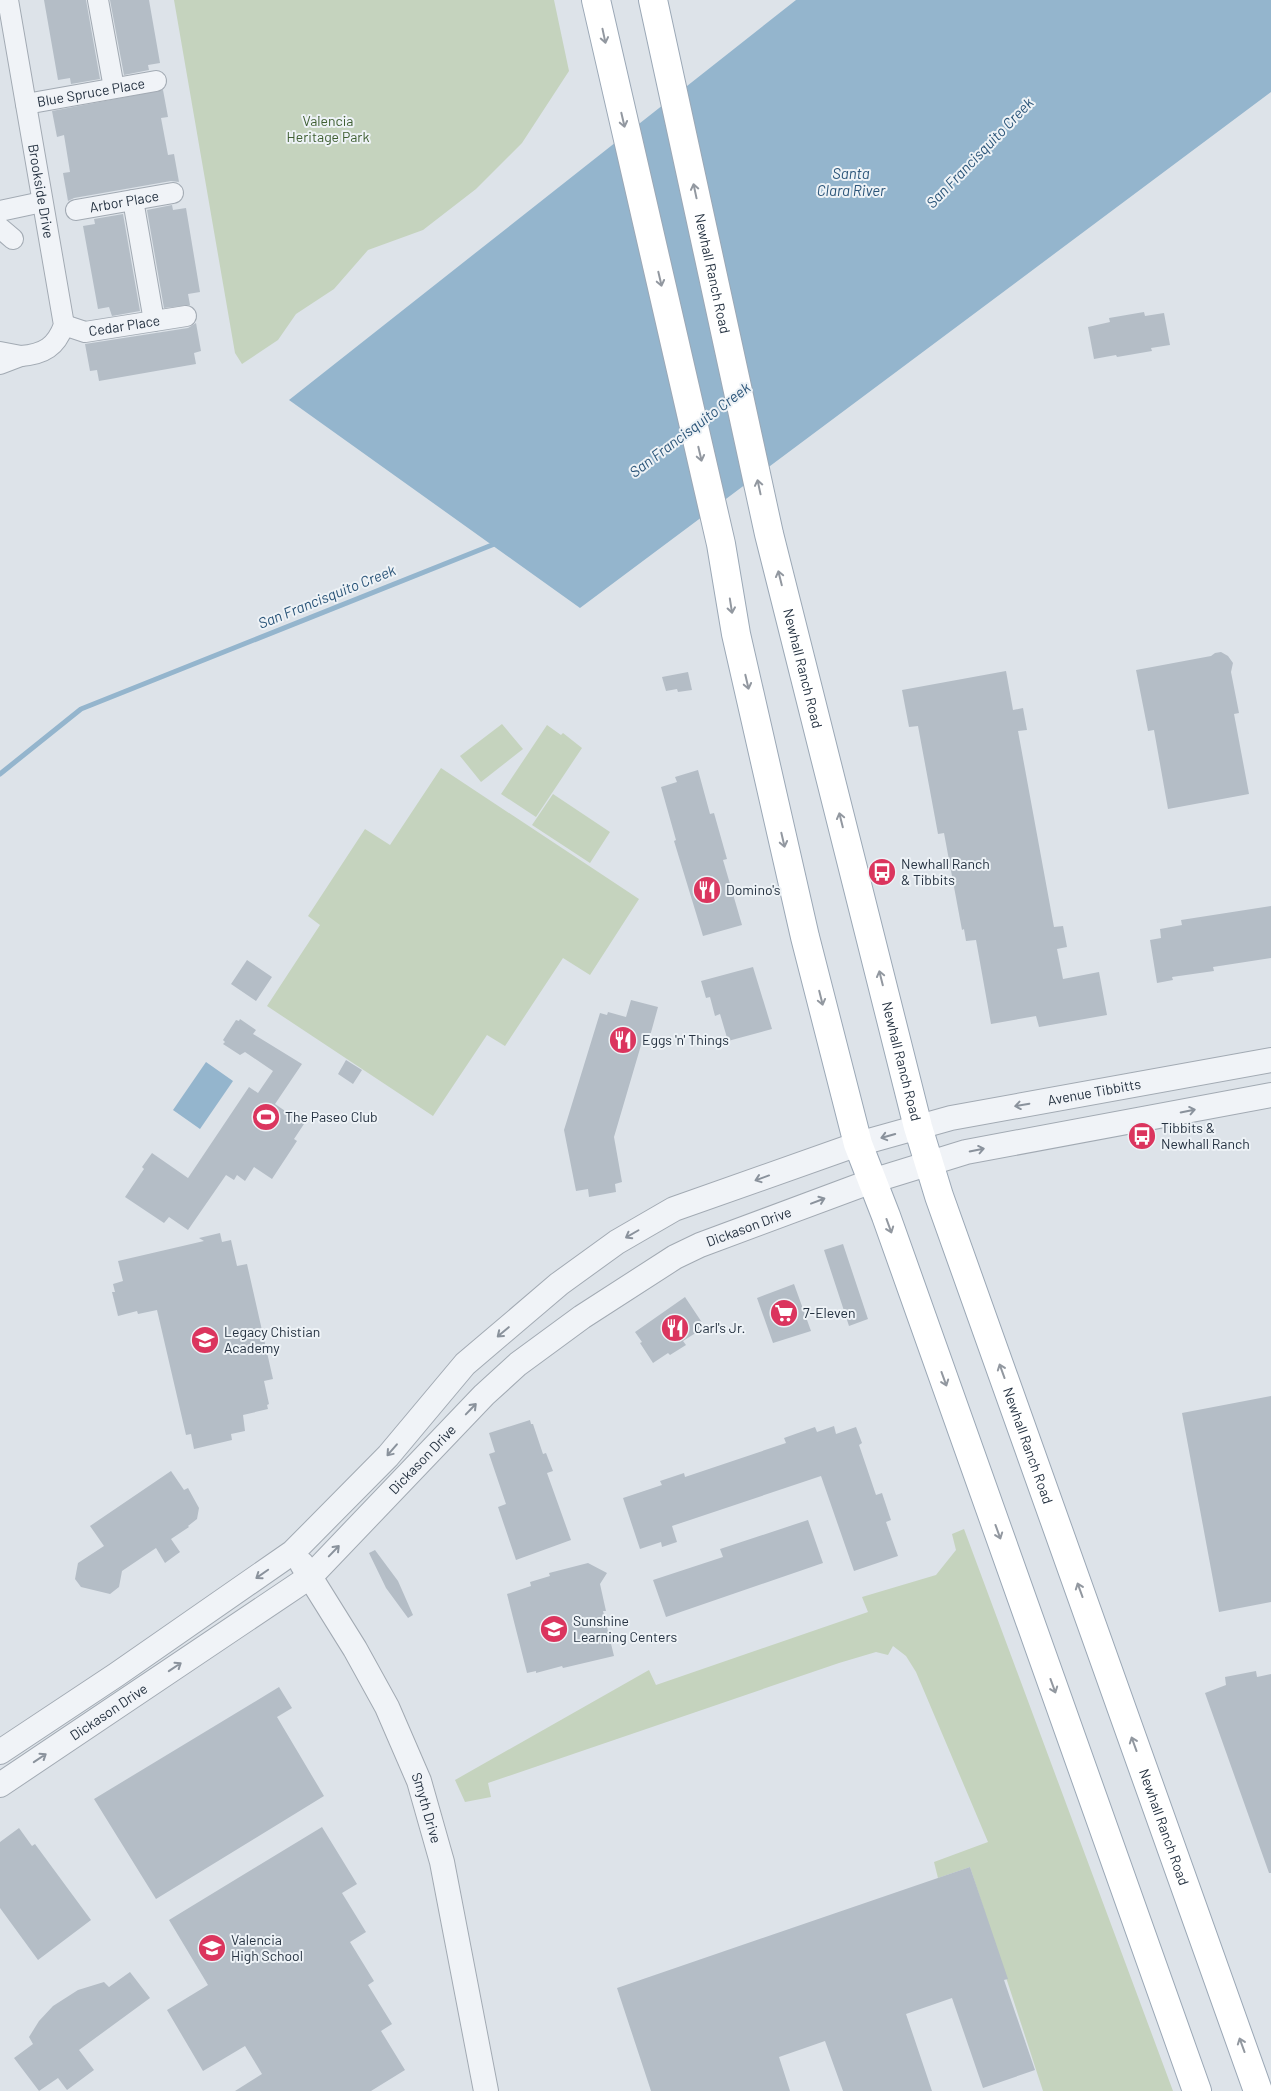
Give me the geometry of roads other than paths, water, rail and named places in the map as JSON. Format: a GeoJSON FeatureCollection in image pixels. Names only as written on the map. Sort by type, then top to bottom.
{"type":"FeatureCollection","features":[{"type":"Feature","properties":{"kind":"main road"},"geometry":{"type":"LineString","coordinates":[[596,0],[721,544],[738,644],[805,937],[858,1144],[1197,2091]]}},
{"type":"Feature","properties":{"kind":"main road","name":"Newhall Ranch Road"},"geometry":{"type":"LineString","coordinates":[[656,11],[769,534],[918,1127],[939,1196],[1258,2091]]}},
{"type":"Feature","properties":{"kind":"street","name":"Brookside Drive"},"geometry":{"type":"LineString","coordinates":[[8,0],[64,325]]}},
{"type":"Feature","properties":{"kind":"street"},"geometry":{"type":"LineString","coordinates":[[98,0],[114,88]]}},
{"type":"Feature","properties":{"kind":"street","name":"Blue Spruce Place"},"geometry":{"type":"LineString","coordinates":[[26,104],[156,81]]}},
{"type":"Feature","properties":{"kind":"street","name":"Arbor Place"},"geometry":{"type":"LineString","coordinates":[[76,210],[173,193]]}},
{"type":"Feature","properties":{"kind":"street"},"geometry":{"type":"LineString","coordinates":[[133,200],[154,321]]}},
{"type":"Feature","properties":{"kind":"street"},"geometry":{"type":"LineString","coordinates":[[0,211],[42,202]]}},
{"type":"Feature","properties":{"kind":"street","name":"Cedar Place"},"geometry":{"type":"LineString","coordinates":[[64,325],[85,332],[186,316]]}},
{"type":"Feature","properties":{"kind":"street"},"geometry":{"type":"LineString","coordinates":[[0,352],[21,356],[36,355],[51,347],[59,338],[64,325]]}},
{"type":"Feature","properties":{"kind":"street"},"geometry":{"type":"LineString","coordinates":[[0,364],[21,356]]}},
{"type":"Feature","properties":{"kind":"street","name":"Avenue Tibbitts"},"geometry":{"type":"LineString","coordinates":[[858,1144],[952,1118],[1271,1060]]}},
{"type":"Feature","properties":{"kind":"street"},"geometry":{"type":"LineString","coordinates":[[930,1163],[966,1152],[1271,1095]]}},
{"type":"Feature","properties":{"kind":"street","name":"Dickason Drive"},"geometry":{"type":"LineString","coordinates":[[0,1752],[116,1675],[293,1552],[388,1456],[465,1364],[567,1279],[617,1242],[674,1209],[858,1144]]}},
{"type":"Feature","properties":{"kind":"street","name":"Dickason Drive"},"geometry":{"type":"LineString","coordinates":[[0,1785],[311,1576],[484,1395],[518,1364],[582,1317],[675,1257],[872,1181],[930,1163]]}},
{"type":"Feature","properties":{"kind":"street","name":"Smyth Drive"},"geometry":{"type":"LineString","coordinates":[[293,1552],[311,1576],[387,1707],[419,1781],[442,1862],[486,2091]]}},
{"type":"Feature","properties":{"kind":"water","name":"Santa Clara River"},"geometry":{"type":"Polygon","coordinates":[[[796,0],[1271,0],[1271,92],[580,608],[289,400],[796,0]]]}},
{"type":"Feature","properties":{"kind":"water"},"geometry":{"type":"Polygon","coordinates":[[[206,1062],[233,1081],[200,1129],[173,1110],[206,1062]]]}},
{"type":"Feature","properties":{"kind":"waterway","name":"San Francisquito Creek"},"geometry":{"type":"LineString","coordinates":[[0,774],[81,709],[497,543]]}},
{"type":"Feature","properties":{"kind":"place","name":"Newhall Ranch & Tibbits"},"geometry":{"type":"Point","coordinates":[882,872]}},
{"type":"Feature","properties":{"kind":"place","name":"Domino's"},"geometry":{"type":"Point","coordinates":[707,890]}},
{"type":"Feature","properties":{"kind":"place","name":"Eggs 'n' Things"},"geometry":{"type":"Point","coordinates":[623,1040]}},
{"type":"Feature","properties":{"kind":"place","name":"The Paseo Club"},"geometry":{"type":"Point","coordinates":[266,1117]}},
{"type":"Feature","properties":{"kind":"place","name":"Tibbits & Newhall Ranch"},"geometry":{"type":"Point","coordinates":[1142,1136]}},
{"type":"Feature","properties":{"kind":"place","name":"7-Eleven"},"geometry":{"type":"Point","coordinates":[784,1313]}},
{"type":"Feature","properties":{"kind":"place","name":"Carl's Jr."},"geometry":{"type":"Point","coordinates":[675,1328]}},
{"type":"Feature","properties":{"kind":"place","name":"Legacy Chistian Academy"},"geometry":{"type":"Point","coordinates":[205,1340]}},
{"type":"Feature","properties":{"kind":"place","name":"Sunshine Learning Centers"},"geometry":{"type":"Point","coordinates":[554,1629]}},
{"type":"Feature","properties":{"kind":"place","name":"Valencia High School"},"geometry":{"type":"Point","coordinates":[212,1948]}},
{"type":"Feature","properties":{"kind":"park label","name":"Valencia Heritage Park"},"geometry":{"type":"Point","coordinates":[328,130]}}]}
